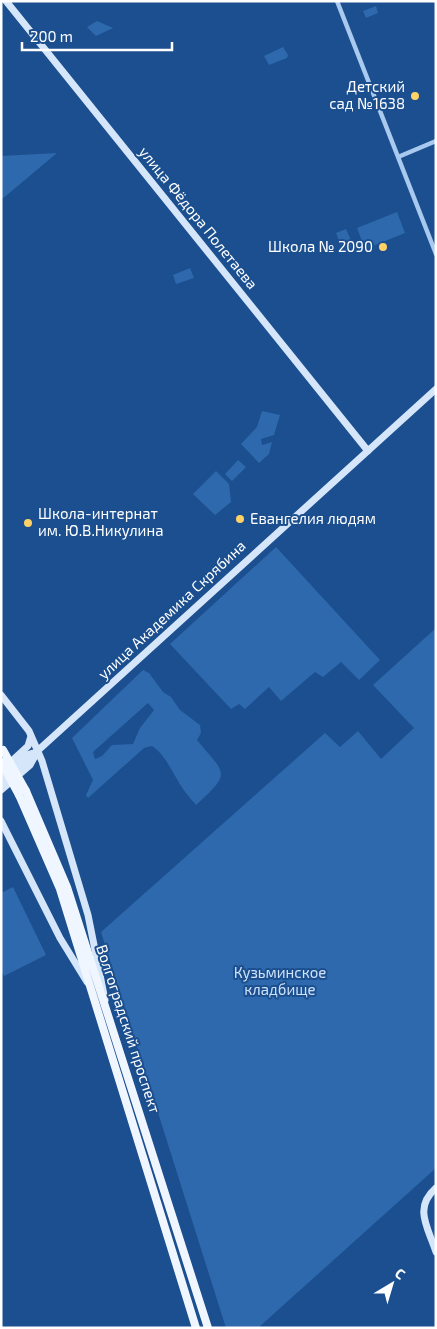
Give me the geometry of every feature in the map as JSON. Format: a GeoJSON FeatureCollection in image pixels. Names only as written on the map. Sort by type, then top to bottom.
{"type":"FeatureCollection","features":[{"type":"Feature","properties":{"kind":"main road","name":"улица Фёдора Полетаева"},"geometry":{"type":"LineString","coordinates":[[6,1],[368,451]]}},
{"type":"Feature","properties":{"kind":"main road","name":"улица Академика Скрябина"},"geometry":{"type":"LineString","coordinates":[[1,784],[436,389]]}},
{"type":"Feature","properties":{"kind":"main road"},"geometry":{"type":"LineString","coordinates":[[1,695],[31,736],[38,751],[88,915],[103,983],[105,1005]]}},
{"type":"Feature","properties":{"kind":"main road"},"geometry":{"type":"LineString","coordinates":[[1,771],[28,746],[31,736]]}},
{"type":"Feature","properties":{"kind":"main road","name":"Волгоградский проспект"},"geometry":{"type":"LineString","coordinates":[[2,749],[60,865],[208,1328]]}},
{"type":"Feature","properties":{"kind":"main road","name":"улица Академика Скрябина"},"geometry":{"type":"LineString","coordinates":[[1,776],[24,756],[38,751]]}},
{"type":"Feature","properties":{"kind":"main road","name":"улица Академика Скрябина"},"geometry":{"type":"LineString","coordinates":[[1,790],[30,765],[38,751]]}},
{"type":"Feature","properties":{"kind":"main road","name":"Волгоградский проспект"},"geometry":{"type":"LineString","coordinates":[[1,762],[23,793],[60,889],[88,985],[196,1328]]}},
{"type":"Feature","properties":{"kind":"main road"},"geometry":{"type":"LineString","coordinates":[[1,821],[60,938],[88,985]]}},
{"type":"Feature","properties":{"kind":"main road"},"geometry":{"type":"LineString","coordinates":[[436,1188],[423,1202],[423,1210],[436,1252]]}},
{"type":"Feature","properties":{"kind":"street"},"geometry":{"type":"LineString","coordinates":[[337,1],[436,254]]}},
{"type":"Feature","properties":{"kind":"street"},"geometry":{"type":"LineString","coordinates":[[398,157],[436,141]]}},
{"type":"Feature","properties":{"kind":"green space"},"geometry":{"type":"Polygon","coordinates":[[[376,6],[378,13],[366,18],[363,11],[376,6]]]}},
{"type":"Feature","properties":{"kind":"green space"},"geometry":{"type":"Polygon","coordinates":[[[97,21],[113,28],[96,36],[87,27],[97,21]]]}},
{"type":"Feature","properties":{"kind":"green space"},"geometry":{"type":"Polygon","coordinates":[[[283,47],[288,55],[287,58],[269,65],[264,56],[283,47]]]}},
{"type":"Feature","properties":{"kind":"green space"},"geometry":{"type":"Polygon","coordinates":[[[57,153],[1,200],[1,156],[57,153]]]}},
{"type":"Feature","properties":{"kind":"green space"},"geometry":{"type":"Polygon","coordinates":[[[397,212],[405,233],[365,249],[357,228],[397,212]]]}},
{"type":"Feature","properties":{"kind":"green space"},"geometry":{"type":"Polygon","coordinates":[[[346,229],[354,247],[343,251],[336,233],[346,229]]]}},
{"type":"Feature","properties":{"kind":"green space"},"geometry":{"type":"Polygon","coordinates":[[[190,268],[194,278],[176,284],[173,275],[190,268]]]}},
{"type":"Feature","properties":{"kind":"green space"},"geometry":{"type":"Polygon","coordinates":[[[262,411],[280,415],[274,435],[261,439],[262,445],[272,442],[269,454],[259,463],[241,444],[257,427],[262,411]]]}},
{"type":"Feature","properties":{"kind":"green space"},"geometry":{"type":"Polygon","coordinates":[[[238,460],[246,467],[232,481],[225,474],[238,460]]]}},
{"type":"Feature","properties":{"kind":"green space"},"geometry":{"type":"Polygon","coordinates":[[[216,471],[229,484],[231,502],[215,515],[193,494],[216,471]]]}},
{"type":"Feature","properties":{"kind":"green space"},"geometry":{"type":"Polygon","coordinates":[[[276,547],[380,660],[359,680],[341,662],[323,677],[315,672],[281,701],[269,687],[245,709],[239,704],[231,709],[170,644],[276,547]]]}},
{"type":"Feature","properties":{"kind":"green space","name":"Кузьминское кладбище"},"geometry":{"type":"Polygon","coordinates":[[[436,628],[436,1168],[258,1328],[226,1328],[101,932],[325,733],[340,747],[358,731],[381,759],[414,728],[373,685],[436,628]]]}},
{"type":"Feature","properties":{"kind":"green space"},"geometry":{"type":"Polygon","coordinates":[[[143,670],[149,673],[180,710],[200,725],[201,733],[197,740],[219,767],[220,779],[196,805],[183,789],[166,760],[152,746],[144,748],[88,798],[86,795],[93,780],[72,738],[143,670]],[[148,703],[93,752],[95,759],[102,756],[112,745],[133,744],[140,728],[154,710],[148,703]]]}},
{"type":"Feature","properties":{"kind":"green space"},"geometry":{"type":"Polygon","coordinates":[[[13,887],[46,955],[4,976],[1,970],[1,893],[13,887]]]}},
{"type":"Feature","properties":{"kind":"place","name":"Детский сад №1638"},"geometry":{"type":"Point","coordinates":[415,96]}},
{"type":"Feature","properties":{"kind":"place","name":"Школа № 2090"},"geometry":{"type":"Point","coordinates":[383,247]}},
{"type":"Feature","properties":{"kind":"place","name":"Евангелия людям"},"geometry":{"type":"Point","coordinates":[240,519]}},
{"type":"Feature","properties":{"kind":"place","name":"Школа-интернат им. Ю.В.Никулина"},"geometry":{"type":"Point","coordinates":[28,523]}}]}
